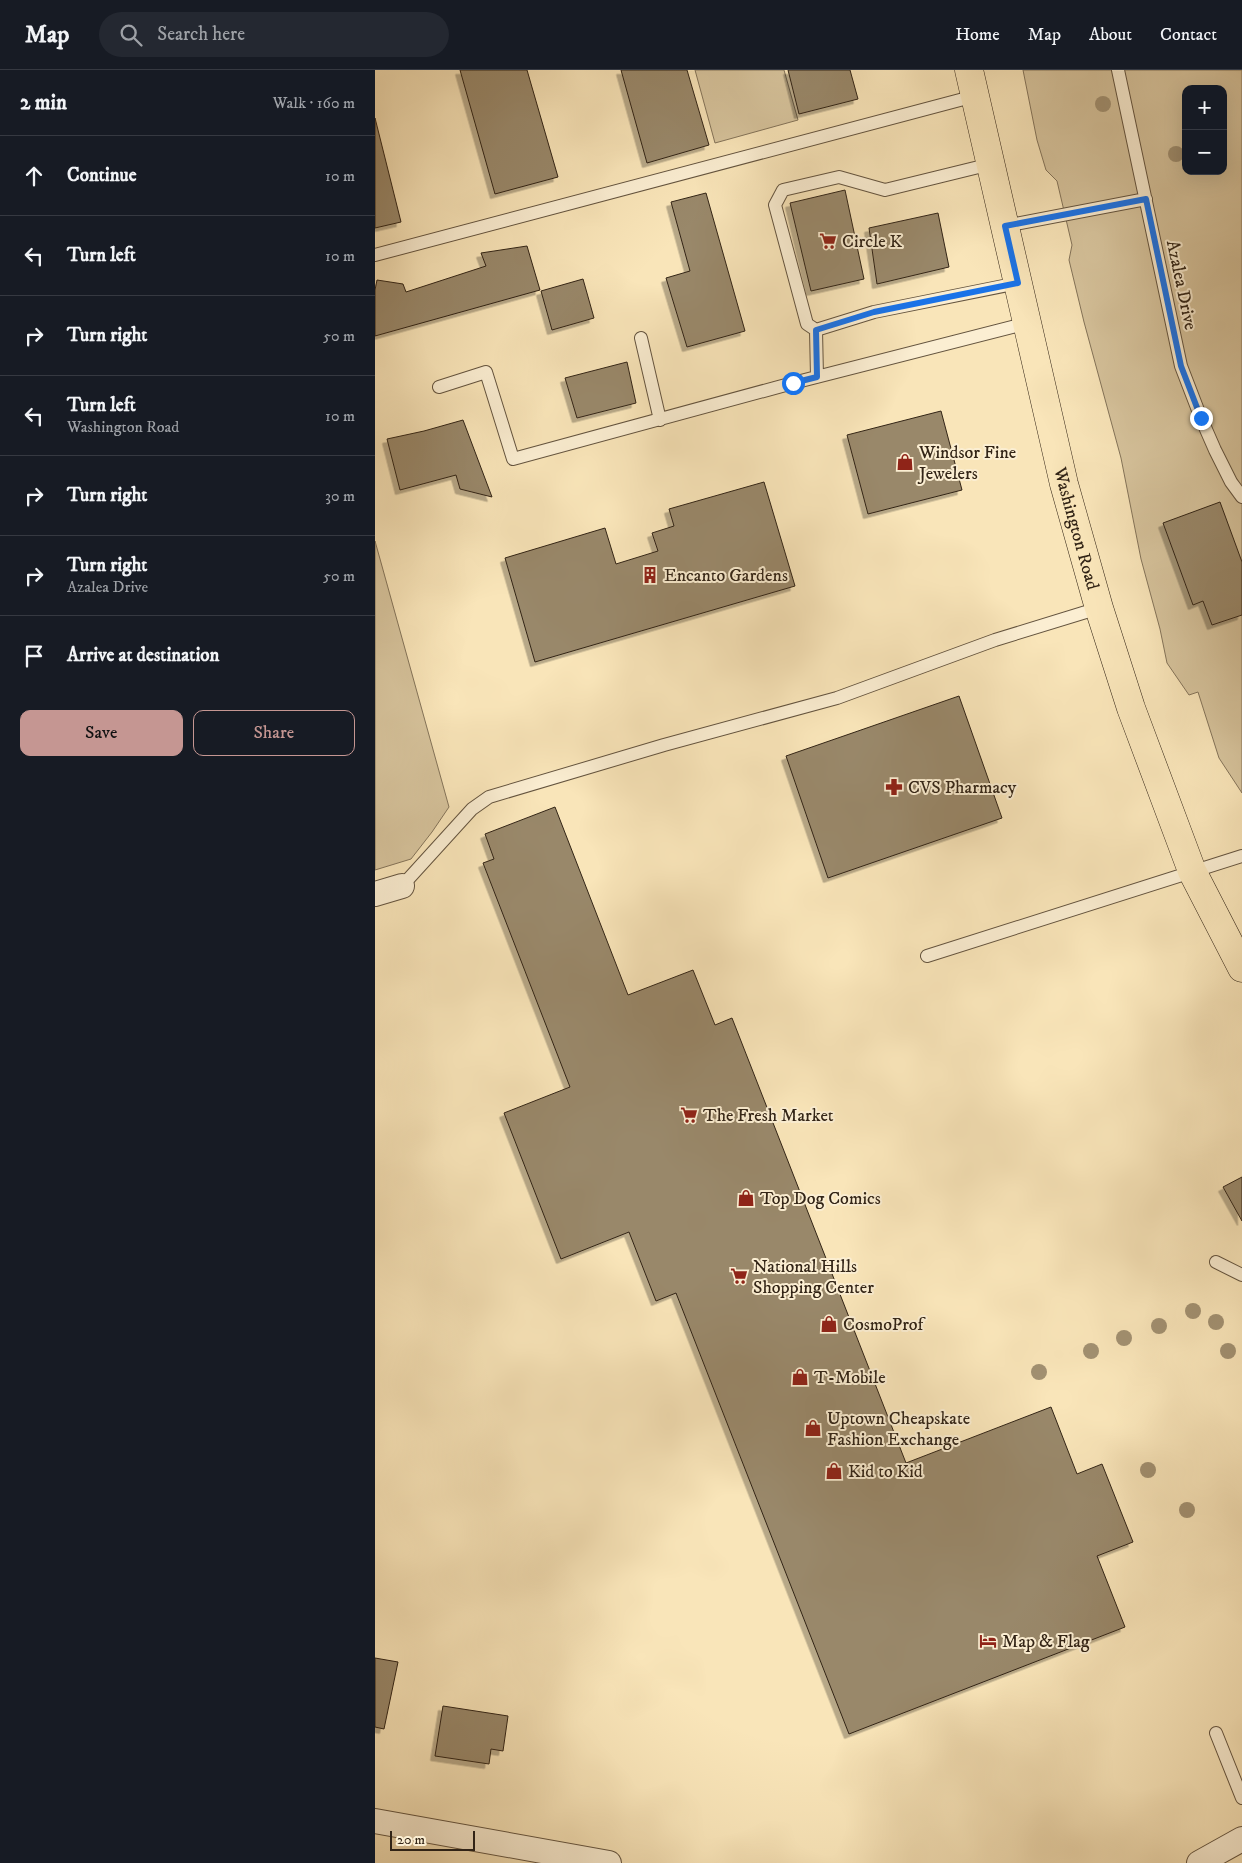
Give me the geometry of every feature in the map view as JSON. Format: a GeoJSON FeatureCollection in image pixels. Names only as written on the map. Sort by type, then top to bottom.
{"type":"FeatureCollection","features":[{"type":"Feature","properties":{"kind":"main road","name":"Washington Road"},"geometry":{"type":"LineString","coordinates":[[972,83],[1064,484],[1099,608],[1131,708],[1192,871],[1242,968]]}},
{"type":"Feature","properties":{"kind":"street"},"geometry":{"type":"LineString","coordinates":[[375,894],[402,886]]}},
{"type":"Feature","properties":{"kind":"street"},"geometry":{"type":"LineString","coordinates":[[375,1821],[609,1863]]}},
{"type":"Feature","properties":{"kind":"street"},"geometry":{"type":"LineString","coordinates":[[1199,1863],[1242,1840]]}},
{"type":"Feature","properties":{"kind":"lane","name":"Azalea Drive"},"geometry":{"type":"LineString","coordinates":[[1118,70],[1181,366],[1215,450],[1231,482],[1242,497]]}},
{"type":"Feature","properties":{"kind":"lane"},"geometry":{"type":"LineString","coordinates":[[375,255],[972,83]]}},
{"type":"Feature","properties":{"kind":"lane"},"geometry":{"type":"LineString","coordinates":[[816,330],[807,324],[775,205],[783,190],[839,176],[885,190],[991,164]]}},
{"type":"Feature","properties":{"kind":"lane"},"geometry":{"type":"LineString","coordinates":[[1005,226],[1146,199]]}},
{"type":"Feature","properties":{"kind":"lane"},"geometry":{"type":"LineString","coordinates":[[816,330],[874,312],[1018,283]]}},
{"type":"Feature","properties":{"kind":"lane"},"geometry":{"type":"LineString","coordinates":[[439,388],[485,372],[513,460],[817,377],[1027,323]]}},
{"type":"Feature","properties":{"kind":"lane"},"geometry":{"type":"LineString","coordinates":[[816,330],[817,377]]}},
{"type":"Feature","properties":{"kind":"lane"},"geometry":{"type":"LineString","coordinates":[[641,338],[660,420]]}},
{"type":"Feature","properties":{"kind":"lane"},"geometry":{"type":"LineString","coordinates":[[402,886],[472,809],[489,798],[664,744],[837,698],[995,640],[1099,608]]}},
{"type":"Feature","properties":{"kind":"lane"},"geometry":{"type":"LineString","coordinates":[[927,956],[1242,856]]}},
{"type":"Feature","properties":{"kind":"lane"},"geometry":{"type":"LineString","coordinates":[[1216,1262],[1242,1275]]}},
{"type":"Feature","properties":{"kind":"lane"},"geometry":{"type":"LineString","coordinates":[[1216,1733],[1242,1798]]}},
{"type":"Feature","properties":{"kind":"shaded area"},"geometry":{"type":"Polygon","coordinates":[[[695,70],[784,70],[798,120],[715,143],[695,70]]]}},
{"type":"Feature","properties":{"kind":"shaded area"},"geometry":{"type":"Polygon","coordinates":[[[1023,70],[1242,70],[1242,793],[1219,758],[1198,692],[1189,695],[1167,663],[1141,559],[1121,458],[1069,260],[1072,245],[1057,181],[1046,170],[1037,140],[1023,70]]]}},
{"type":"Feature","properties":{"kind":"shaded area"},"geometry":{"type":"Polygon","coordinates":[[[375,541],[449,807],[411,859],[375,870],[375,541]]]}},
{"type":"Feature","properties":{"kind":"building"},"geometry":{"type":"Polygon","coordinates":[[[460,70],[527,70],[558,177],[495,194],[460,70]]]}},
{"type":"Feature","properties":{"kind":"building"},"geometry":{"type":"Polygon","coordinates":[[[621,70],[687,70],[709,145],[647,163],[621,70]]]}},
{"type":"Feature","properties":{"kind":"building"},"geometry":{"type":"Polygon","coordinates":[[[788,70],[850,70],[858,99],[799,114],[788,70]]]}},
{"type":"Feature","properties":{"kind":"building"},"geometry":{"type":"Polygon","coordinates":[[[375,118],[401,222],[375,228],[375,118]]]}},
{"type":"Feature","properties":{"kind":"building","name":"Circle K"},"geometry":{"type":"Polygon","coordinates":[[[845,190],[864,279],[811,291],[790,203],[845,190]]]}},
{"type":"Feature","properties":{"kind":"building"},"geometry":{"type":"Polygon","coordinates":[[[706,193],[745,331],[687,347],[666,278],[690,271],[671,202],[706,193]]]}},
{"type":"Feature","properties":{"kind":"building"},"geometry":{"type":"Polygon","coordinates":[[[938,213],[949,267],[877,284],[869,228],[938,213]]]}},
{"type":"Feature","properties":{"kind":"building"},"geometry":{"type":"Polygon","coordinates":[[[527,246],[540,290],[375,336],[375,290],[377,280],[403,284],[406,292],[486,266],[481,253],[527,246]]]}},
{"type":"Feature","properties":{"kind":"building"},"geometry":{"type":"Polygon","coordinates":[[[583,279],[594,318],[552,330],[541,291],[583,279]]]}},
{"type":"Feature","properties":{"kind":"building"},"geometry":{"type":"Polygon","coordinates":[[[627,362],[636,403],[577,418],[565,378],[627,362]]]}},
{"type":"Feature","properties":{"kind":"building","name":"Windsor Fine Jewelers"},"geometry":{"type":"Polygon","coordinates":[[[941,411],[962,490],[868,514],[847,435],[941,411]]]}},
{"type":"Feature","properties":{"kind":"building"},"geometry":{"type":"Polygon","coordinates":[[[463,420],[492,497],[460,489],[456,475],[400,490],[387,439],[463,420]]]}},
{"type":"Feature","properties":{"kind":"building","name":"Encanto Gardens"},"geometry":{"type":"Polygon","coordinates":[[[764,482],[795,586],[535,662],[505,558],[605,528],[616,564],[658,551],[652,533],[674,526],[669,509],[764,482]]]}},
{"type":"Feature","properties":{"kind":"building"},"geometry":{"type":"Polygon","coordinates":[[[1220,502],[1242,562],[1242,615],[1212,625],[1203,601],[1193,605],[1163,523],[1220,502]]]}},
{"type":"Feature","properties":{"kind":"building","name":"CVS Pharmacy"},"geometry":{"type":"Polygon","coordinates":[[[959,696],[1002,818],[828,878],[786,756],[959,696]]]}},
{"type":"Feature","properties":{"kind":"building","name":"National Hills Shopping Center"},"geometry":{"type":"Polygon","coordinates":[[[555,807],[628,995],[693,970],[715,1025],[732,1018],[906,1463],[1051,1407],[1077,1474],[1102,1464],[1133,1542],[1097,1556],[1125,1627],[849,1734],[676,1293],[656,1301],[629,1232],[561,1259],[504,1113],[570,1087],[483,863],[494,859],[485,834],[555,807]]]}},
{"type":"Feature","properties":{"kind":"building"},"geometry":{"type":"Polygon","coordinates":[[[1242,1177],[1242,1221],[1223,1187],[1242,1177]]]}},
{"type":"Feature","properties":{"kind":"building"},"geometry":{"type":"Polygon","coordinates":[[[375,1658],[398,1662],[384,1729],[375,1727],[375,1658]]]}},
{"type":"Feature","properties":{"kind":"building"},"geometry":{"type":"Polygon","coordinates":[[[443,1706],[508,1716],[503,1751],[491,1749],[489,1764],[435,1756],[443,1706]]]}},
{"type":"Feature","properties":{"kind":"place","name":"Circle K"},"geometry":{"type":"Point","coordinates":[828,241]}},
{"type":"Feature","properties":{"kind":"place","name":"Windsor Fine Jewelers"},"geometry":{"type":"Point","coordinates":[905,462]}},
{"type":"Feature","properties":{"kind":"place","name":"Encanto Gardens"},"geometry":{"type":"Point","coordinates":[650,575]}},
{"type":"Feature","properties":{"kind":"place","name":"CVS Pharmacy"},"geometry":{"type":"Point","coordinates":[894,787]}},
{"type":"Feature","properties":{"kind":"place","name":"The Fresh Market"},"geometry":{"type":"Point","coordinates":[689,1115]}},
{"type":"Feature","properties":{"kind":"place","name":"Top Dog Comics"},"geometry":{"type":"Point","coordinates":[746,1198]}},
{"type":"Feature","properties":{"kind":"place","name":"National Hills Shopping Center"},"geometry":{"type":"Point","coordinates":[739,1276]}},
{"type":"Feature","properties":{"kind":"place","name":"CosmoProf"},"geometry":{"type":"Point","coordinates":[829,1324]}},
{"type":"Feature","properties":{"kind":"place","name":"T-Mobile"},"geometry":{"type":"Point","coordinates":[800,1377]}},
{"type":"Feature","properties":{"kind":"place","name":"Uptown Cheapskate Fashion Exchange"},"geometry":{"type":"Point","coordinates":[813,1428]}},
{"type":"Feature","properties":{"kind":"place","name":"Kid to Kid"},"geometry":{"type":"Point","coordinates":[834,1471]}},
{"type":"Feature","properties":{"kind":"place","name":"Map & Flag"},"geometry":{"type":"Point","coordinates":[988,1641]}},
{"type":"Feature","properties":{"kind":"route"},"geometry":{"type":"LineString","coordinates":[[793,383],[817,377],[816,330],[874,312],[1018,283],[1005,226],[1146,199],[1181,366],[1201,418]]}}]}
